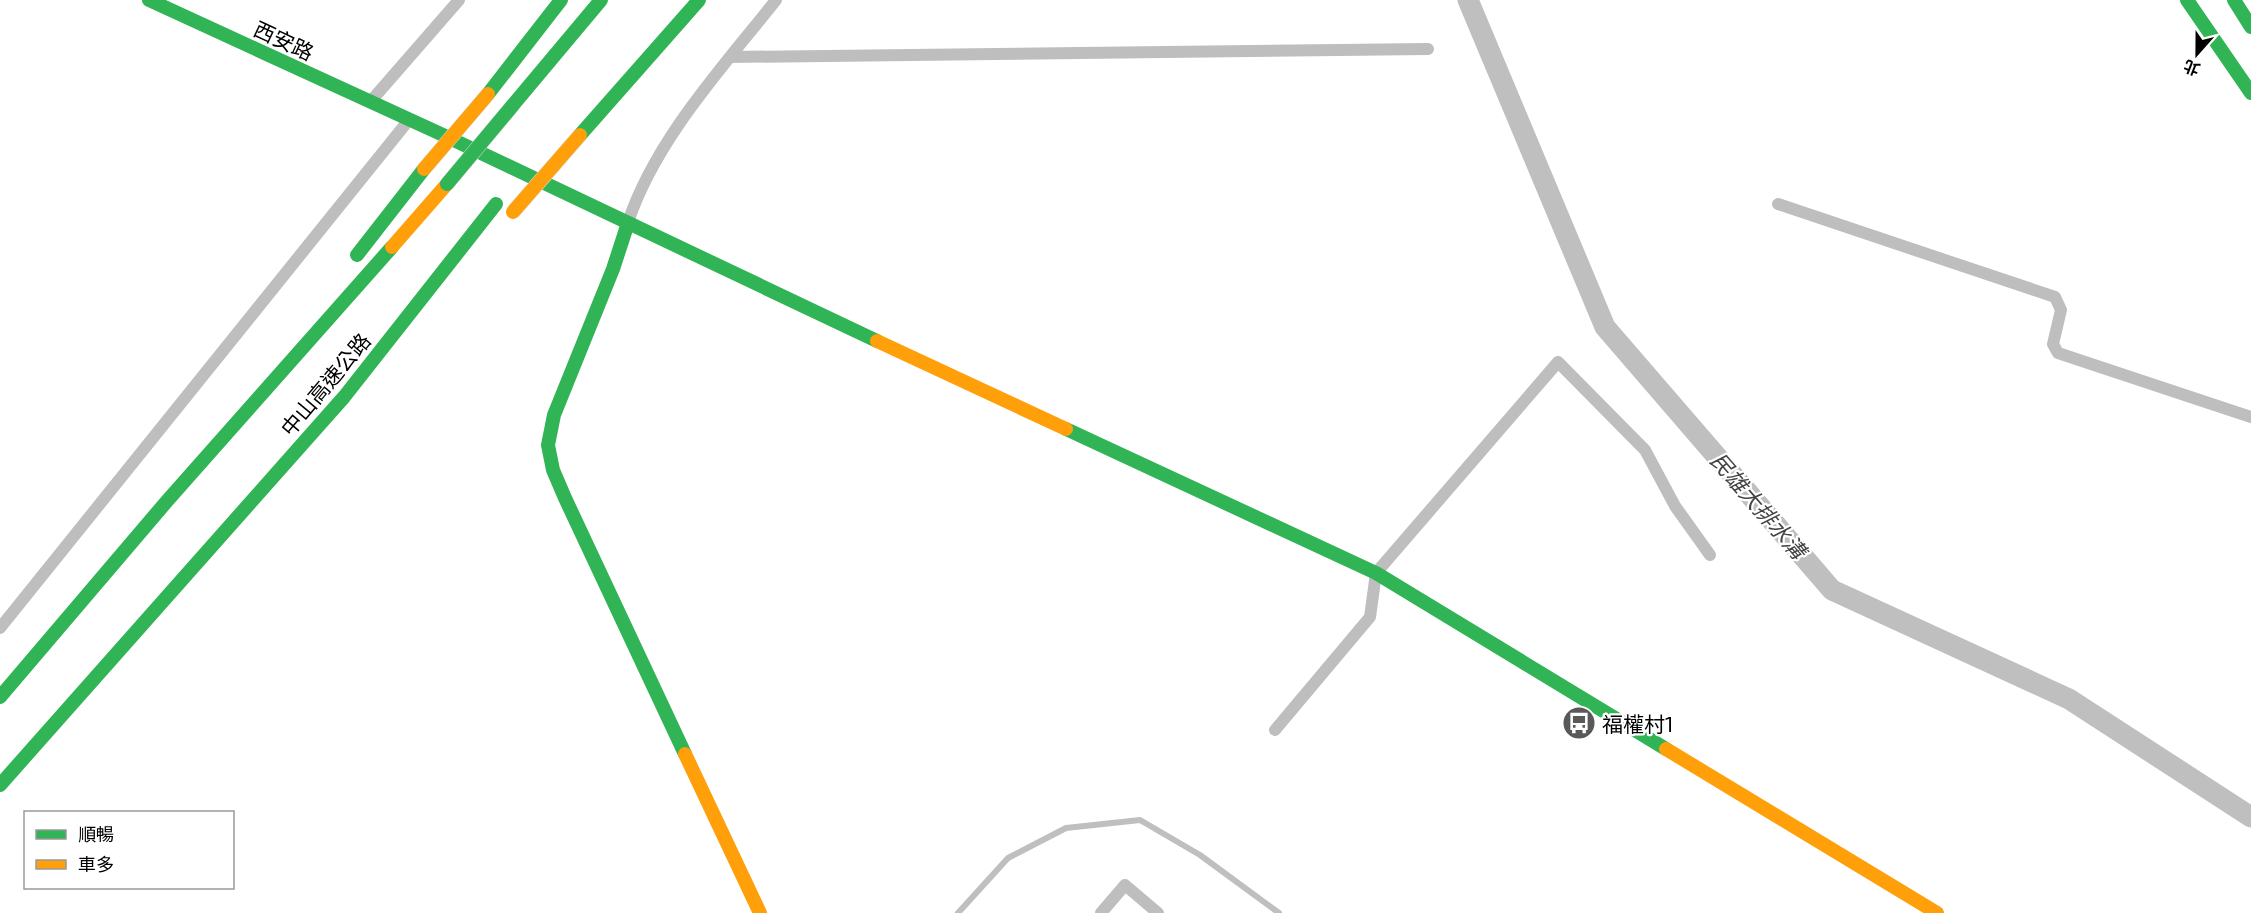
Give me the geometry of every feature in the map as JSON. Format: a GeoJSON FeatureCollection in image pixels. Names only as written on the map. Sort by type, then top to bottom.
{"type":"FeatureCollection","features":[{"type":"Feature","properties":{"kind":"main road","name":"西安路"},"geometry":{"type":"LineString","coordinates":[[149,0],[1376,573],[1937,913]]}},
{"type":"Feature","properties":{"kind":"main road"},"geometry":{"type":"LineString","coordinates":[[349,266],[424,169],[488,94],[561,0]]}},
{"type":"Feature","properties":{"kind":"main road","name":"中山高速公路"},"geometry":{"type":"LineString","coordinates":[[0,698],[167,501],[447,184],[601,0]]}},
{"type":"Feature","properties":{"kind":"main road"},"geometry":{"type":"LineString","coordinates":[[510,216],[699,0]]}},
{"type":"Feature","properties":{"kind":"main road"},"geometry":{"type":"LineString","coordinates":[[2187,0],[2251,93]]}},
{"type":"Feature","properties":{"kind":"main road"},"geometry":{"type":"LineString","coordinates":[[2234,0],[2251,27]]}},
{"type":"Feature","properties":{"kind":"main road","name":"中山高速公路"},"geometry":{"type":"LineString","coordinates":[[0,785],[344,397],[533,161]]}},
{"type":"Feature","properties":{"kind":"main road"},"geometry":{"type":"LineString","coordinates":[[628,223],[613,270],[554,415],[548,445],[553,470],[565,498],[760,913]]}},
{"type":"Feature","properties":{"kind":"main road"},"geometry":{"type":"LineString","coordinates":[[344,397],[426,316]]}},
{"type":"Feature","properties":{"kind":"main road"},"geometry":{"type":"LineString","coordinates":[[286,368],[307,320]]}},
{"type":"Feature","properties":{"kind":"lane"},"geometry":{"type":"LineString","coordinates":[[370,103],[459,0]]}},
{"type":"Feature","properties":{"kind":"lane"},"geometry":{"type":"LineString","coordinates":[[628,223],[640,188],[656,158],[776,0]]}},
{"type":"Feature","properties":{"kind":"lane"},"geometry":{"type":"LineString","coordinates":[[731,57],[1428,49]]}},
{"type":"Feature","properties":{"kind":"lane"},"geometry":{"type":"LineString","coordinates":[[0,628],[409,120]]}},
{"type":"Feature","properties":{"kind":"lane"},"geometry":{"type":"LineString","coordinates":[[1778,204],[2055,297],[2061,310],[2053,345],[2058,353],[2251,417]]}},
{"type":"Feature","properties":{"kind":"lane"},"geometry":{"type":"LineString","coordinates":[[1275,730],[1370,617],[1376,573],[1558,362],[1645,450],[1675,506],[1710,555]]}},
{"type":"Feature","properties":{"kind":"lane"},"geometry":{"type":"LineString","coordinates":[[1101,913],[1125,885],[1158,913]]}},
{"type":"Feature","properties":{"kind":"waterway","name":"民雄大排水溝"},"geometry":{"type":"LineString","coordinates":[[1468,0],[1605,327],[1832,590],[2069,699],[2251,817]]}},
{"type":"Feature","properties":{"kind":"waterway"},"geometry":{"type":"LineString","coordinates":[[958,913],[1008,858],[1066,828],[1140,820],[1200,855],[1279,913]]}},
{"type":"Feature","properties":{"kind":"traffic: fast"},"geometry":{"type":"LineString","coordinates":[[149,0],[441,134],[877,341]]}},
{"type":"Feature","properties":{"kind":"traffic: fast"},"geometry":{"type":"LineString","coordinates":[[488,94],[561,0]]}},
{"type":"Feature","properties":{"kind":"traffic: fast"},"geometry":{"type":"LineString","coordinates":[[513,105],[601,0]]}},
{"type":"Feature","properties":{"kind":"traffic: fast"},"geometry":{"type":"LineString","coordinates":[[580,135],[699,0]]}},
{"type":"Feature","properties":{"kind":"traffic: fast"},"geometry":{"type":"LineString","coordinates":[[2187,0],[2251,93]]}},
{"type":"Feature","properties":{"kind":"traffic: fast"},"geometry":{"type":"LineString","coordinates":[[2234,0],[2251,27]]}},
{"type":"Feature","properties":{"kind":"traffic: fast"},"geometry":{"type":"LineString","coordinates":[[447,184],[513,105]]}},
{"type":"Feature","properties":{"kind":"traffic: fast"},"geometry":{"type":"LineString","coordinates":[[357,255],[424,169]]}},
{"type":"Feature","properties":{"kind":"traffic: fast"},"geometry":{"type":"LineString","coordinates":[[0,785],[344,397],[496,204]]}},
{"type":"Feature","properties":{"kind":"traffic: fast"},"geometry":{"type":"LineString","coordinates":[[628,223],[613,269],[554,415],[548,445],[553,470],[565,498],[685,754]]}},
{"type":"Feature","properties":{"kind":"traffic: fast"},"geometry":{"type":"LineString","coordinates":[[0,697],[167,501],[392,247]]}},
{"type":"Feature","properties":{"kind":"traffic: fast"},"geometry":{"type":"LineString","coordinates":[[1066,429],[1376,573],[1666,749]]}},
{"type":"Feature","properties":{"kind":"traffic: slow"},"geometry":{"type":"LineString","coordinates":[[424,169],[488,94]]}},
{"type":"Feature","properties":{"kind":"traffic: slow"},"geometry":{"type":"LineString","coordinates":[[513,212],[580,135]]}},
{"type":"Feature","properties":{"kind":"traffic: slow"},"geometry":{"type":"LineString","coordinates":[[392,247],[447,184]]}},
{"type":"Feature","properties":{"kind":"traffic: slow"},"geometry":{"type":"LineString","coordinates":[[877,341],[1066,429]]}},
{"type":"Feature","properties":{"kind":"traffic: slow"},"geometry":{"type":"LineString","coordinates":[[1666,749],[1937,913]]}},
{"type":"Feature","properties":{"kind":"traffic: slow"},"geometry":{"type":"LineString","coordinates":[[685,754],[760,913]]}},
{"type":"Feature","properties":{"kind":"place","name":"福權村1"},"geometry":{"type":"Point","coordinates":[1579,723]}}]}
